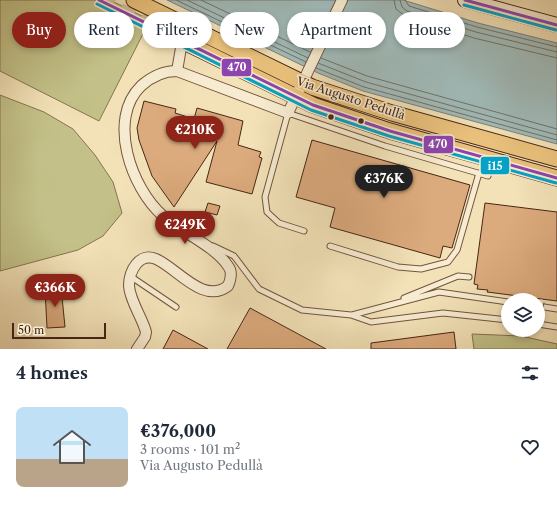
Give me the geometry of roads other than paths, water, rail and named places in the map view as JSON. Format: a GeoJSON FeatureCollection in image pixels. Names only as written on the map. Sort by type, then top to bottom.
{"type":"FeatureCollection","features":[{"type":"Feature","properties":{"kind":"main road","name":"Via Augusto Pedullà"},"geometry":{"type":"LineString","coordinates":[[134,0],[304,77],[392,112],[557,159]]}},
{"type":"Feature","properties":{"kind":"main road"},"geometry":{"type":"LineString","coordinates":[[465,0],[557,25]]}},
{"type":"Feature","properties":{"kind":"main road","name":"Via Augusto Pedullà"},"geometry":{"type":"LineString","coordinates":[[194,48],[313,105],[390,131],[557,178]]}},
{"type":"Feature","properties":{"kind":"street"},"geometry":{"type":"LineString","coordinates":[[295,97],[342,0]]}},
{"type":"Feature","properties":{"kind":"street"},"geometry":{"type":"LineString","coordinates":[[177,71],[181,48]]}},
{"type":"Feature","properties":{"kind":"street"},"geometry":{"type":"LineString","coordinates":[[137,349],[146,332],[129,286],[130,276],[135,264],[139,261],[154,258],[193,284],[203,289],[218,291],[228,286],[231,279],[231,270],[227,264],[206,246],[163,216],[150,203],[135,176],[123,133],[127,109],[134,93],[143,84],[155,77],[168,71],[177,71],[288,113]]}},
{"type":"Feature","properties":{"kind":"street","name":"Via Augusto Pedullà"},"geometry":{"type":"LineString","coordinates":[[288,113],[295,97]]}},
{"type":"Feature","properties":{"kind":"lane"},"geometry":{"type":"LineString","coordinates":[[304,231],[279,223],[267,212],[265,197],[288,113],[385,146],[488,176],[490,159]]}},
{"type":"Feature","properties":{"kind":"lane"},"geometry":{"type":"LineString","coordinates":[[330,246],[398,267],[421,269],[448,262],[457,250],[479,173]]}},
{"type":"Feature","properties":{"kind":"lane"},"geometry":{"type":"LineString","coordinates":[[206,246],[213,246],[234,256],[259,289],[302,310],[351,315],[371,322],[443,313],[501,319]]}},
{"type":"Feature","properties":{"kind":"lane"},"geometry":{"type":"LineString","coordinates":[[130,276],[176,307]]}},
{"type":"Feature","properties":{"kind":"lane"},"geometry":{"type":"LineString","coordinates":[[386,306],[458,276],[469,277]]}},
{"type":"Feature","properties":{"kind":"lane"},"geometry":{"type":"LineString","coordinates":[[351,315],[439,292],[501,301]]}},
{"type":"Feature","properties":{"kind":"lane"},"geometry":{"type":"LineString","coordinates":[[545,306],[557,309]]}},
{"type":"Feature","properties":{"kind":"lane"},"geometry":{"type":"LineString","coordinates":[[545,325],[557,327]]}},
{"type":"Feature","properties":{"kind":"water"},"geometry":{"type":"Polygon","coordinates":[[[167,0],[403,0],[442,12],[394,12],[394,48],[465,48],[465,19],[557,43],[557,144],[363,91],[318,73],[266,48],[279,48],[279,12],[220,12],[220,26],[212,22],[212,12],[192,12],[167,0]]]}},
{"type":"Feature","properties":{"kind":"tunnel"},"geometry":{"type":"LineString","coordinates":[[99,0],[142,21]]}}]}
